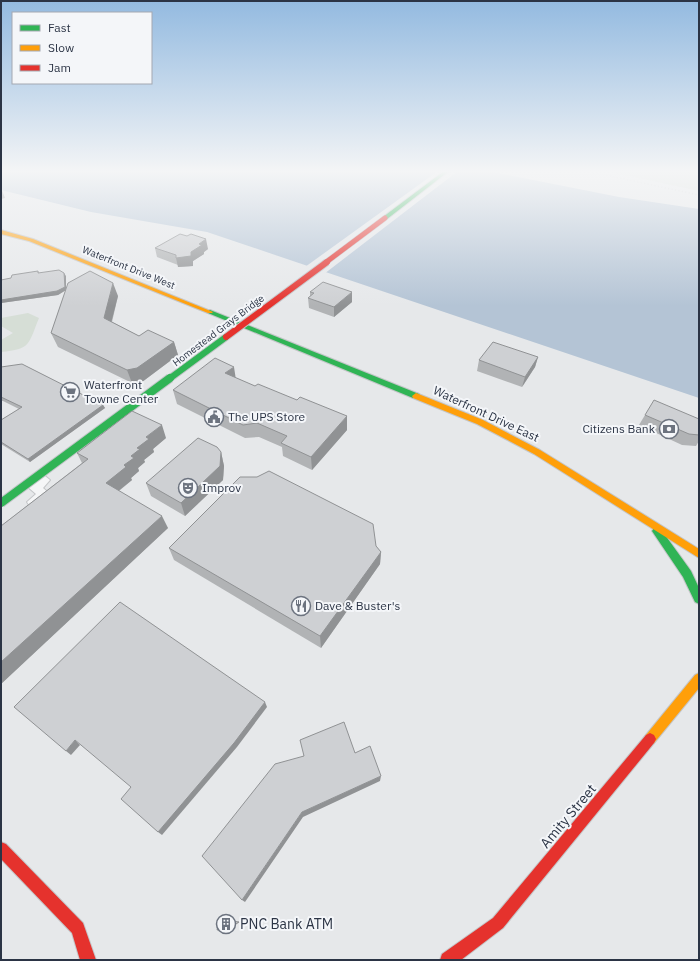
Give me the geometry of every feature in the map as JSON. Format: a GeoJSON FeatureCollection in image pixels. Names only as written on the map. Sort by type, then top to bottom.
{"type":"FeatureCollection","features":[{"type":"Feature","properties":{"kind":"street","name":"Homestead Grays Bridge"},"geometry":{"type":"LineString","coordinates":[[1,503],[232,333],[387,216]]}},
{"type":"Feature","properties":{"kind":"street","name":"Waterfront Drive West"},"geometry":{"type":"LineString","coordinates":[[1,232],[31,240],[248,326]]}},
{"type":"Feature","properties":{"kind":"street"},"geometry":{"type":"LineString","coordinates":[[27,507],[44,494],[35,488],[248,326]]}},
{"type":"Feature","properties":{"kind":"street","name":"Waterfront Drive East"},"geometry":{"type":"LineString","coordinates":[[248,326],[494,429],[530,448],[699,554]]}},
{"type":"Feature","properties":{"kind":"street"},"geometry":{"type":"LineString","coordinates":[[652,524],[687,574],[699,599]]}},
{"type":"Feature","properties":{"kind":"street","name":"Amity Street"},"geometry":{"type":"LineString","coordinates":[[448,960],[498,923],[699,679]]}},
{"type":"Feature","properties":{"kind":"street"},"geometry":{"type":"LineString","coordinates":[[1,849],[78,928],[88,960]]}},
{"type":"Feature","properties":{"kind":"shaded area"},"geometry":{"type":"Polygon","coordinates":[[[28,313],[39,318],[30,340],[23,347],[11,351],[1,352],[1,340],[13,333],[1,326],[1,318],[28,313]]]}},
{"type":"Feature","properties":{"kind":"water"},"geometry":{"type":"Polygon","coordinates":[[[113,216],[699,216],[699,398],[207,232],[113,216]]]}},
{"type":"Feature","properties":{"kind":"pier"},"geometry":{"type":"Polygon","coordinates":[[[376,216],[400,216],[324,274],[305,267],[376,216]]]}},
{"type":"Feature","properties":{"kind":"building"},"geometry":{"type":"Polygon","coordinates":[[[180,234],[187,236],[191,234],[206,239],[199,244],[202,245],[191,252],[191,256],[176,258],[176,255],[155,248],[180,234]]]}},
{"type":"Feature","properties":{"kind":"building"},"geometry":{"type":"Polygon","coordinates":[[[59,270],[64,273],[65,287],[57,291],[1,300],[1,280],[11,278],[12,275],[38,271],[38,273],[59,270]]]}},
{"type":"Feature","properties":{"kind":"building"},"geometry":{"type":"Polygon","coordinates":[[[90,271],[113,283],[104,318],[139,336],[148,330],[174,342],[137,368],[127,370],[51,333],[68,283],[90,271]]]}},
{"type":"Feature","properties":{"kind":"building"},"geometry":{"type":"Polygon","coordinates":[[[323,282],[352,292],[334,307],[308,298],[314,293],[310,292],[323,282]]]}},
{"type":"Feature","properties":{"kind":"building"},"geometry":{"type":"Polygon","coordinates":[[[493,342],[538,357],[525,377],[479,360],[493,342]]]}},
{"type":"Feature","properties":{"kind":"building"},"geometry":{"type":"Polygon","coordinates":[[[215,358],[234,367],[225,373],[255,386],[258,384],[297,400],[300,397],[347,416],[311,457],[281,443],[287,436],[257,423],[243,425],[173,390],[215,358]]]}},
{"type":"Feature","properties":{"kind":"building"},"geometry":{"type":"Polygon","coordinates":[[[22,364],[103,405],[28,459],[1,442],[1,420],[22,407],[1,397],[1,367],[22,364]]]}},
{"type":"Feature","properties":{"kind":"building"},"geometry":{"type":"Polygon","coordinates":[[[654,400],[699,419],[699,435],[689,434],[645,415],[654,400]]]}},
{"type":"Feature","properties":{"kind":"building"},"geometry":{"type":"Polygon","coordinates":[[[132,411],[162,425],[146,437],[149,439],[137,448],[140,449],[131,456],[134,458],[124,465],[126,467],[106,483],[162,516],[1,662],[1,526],[88,459],[77,453],[132,411]]]}},
{"type":"Feature","properties":{"kind":"building"},"geometry":{"type":"Polygon","coordinates":[[[198,438],[217,447],[221,452],[220,466],[181,503],[146,483],[198,438]]]}},
{"type":"Feature","properties":{"kind":"building","name":"Dave & Buster's"},"geometry":{"type":"Polygon","coordinates":[[[269,471],[373,524],[376,546],[381,552],[320,636],[169,548],[240,477],[257,477],[269,471]]]}},
{"type":"Feature","properties":{"kind":"building"},"geometry":{"type":"Polygon","coordinates":[[[120,602],[265,702],[234,743],[158,832],[121,799],[131,787],[75,740],[66,751],[14,707],[120,602]]]}},
{"type":"Feature","properties":{"kind":"building"},"geometry":{"type":"Polygon","coordinates":[[[344,722],[355,753],[370,746],[381,776],[302,812],[242,900],[202,856],[275,764],[304,756],[300,740],[344,722]]]}},
{"type":"Feature","properties":{"kind":"building","name":"PNC Bank ATM"},"geometry":{"type":"Polygon","coordinates":[[[220,919],[239,922],[225,929],[217,930],[220,919]]]}},
{"type":"Feature","properties":{"kind":"traffic: fast"},"geometry":{"type":"LineString","coordinates":[[210,312],[416,396]]}},
{"type":"Feature","properties":{"kind":"traffic: fast"},"geometry":{"type":"LineString","coordinates":[[1,503],[226,337]]}},
{"type":"Feature","properties":{"kind":"traffic: fast"},"geometry":{"type":"LineString","coordinates":[[657,531],[687,574],[699,599]]}},
{"type":"Feature","properties":{"kind":"traffic: slow"},"geometry":{"type":"LineString","coordinates":[[1,232],[31,240],[210,312]]}},
{"type":"Feature","properties":{"kind":"traffic: slow"},"geometry":{"type":"LineString","coordinates":[[416,396],[480,422],[537,452],[699,554]]}},
{"type":"Feature","properties":{"kind":"traffic: slow"},"geometry":{"type":"LineString","coordinates":[[650,739],[699,679]]}},
{"type":"Feature","properties":{"kind":"traffic: jam"},"geometry":{"type":"LineString","coordinates":[[226,337],[385,218]]}},
{"type":"Feature","properties":{"kind":"traffic: jam"},"geometry":{"type":"LineString","coordinates":[[448,960],[498,923],[650,739]]}},
{"type":"Feature","properties":{"kind":"traffic: jam"},"geometry":{"type":"LineString","coordinates":[[1,849],[78,928],[88,960]]}},
{"type":"Feature","properties":{"kind":"place","name":"Waterfront Towne Center"},"geometry":{"type":"Point","coordinates":[70,392]}},
{"type":"Feature","properties":{"kind":"place","name":"The UPS Store"},"geometry":{"type":"Point","coordinates":[214,417]}},
{"type":"Feature","properties":{"kind":"place","name":"Citizens Bank"},"geometry":{"type":"Point","coordinates":[669,429]}},
{"type":"Feature","properties":{"kind":"place","name":"Improv"},"geometry":{"type":"Point","coordinates":[188,488]}},
{"type":"Feature","properties":{"kind":"place","name":"Dave & Buster's"},"geometry":{"type":"Point","coordinates":[301,606]}},
{"type":"Feature","properties":{"kind":"place","name":"PNC Bank ATM"},"geometry":{"type":"Point","coordinates":[226,924]}}]}
